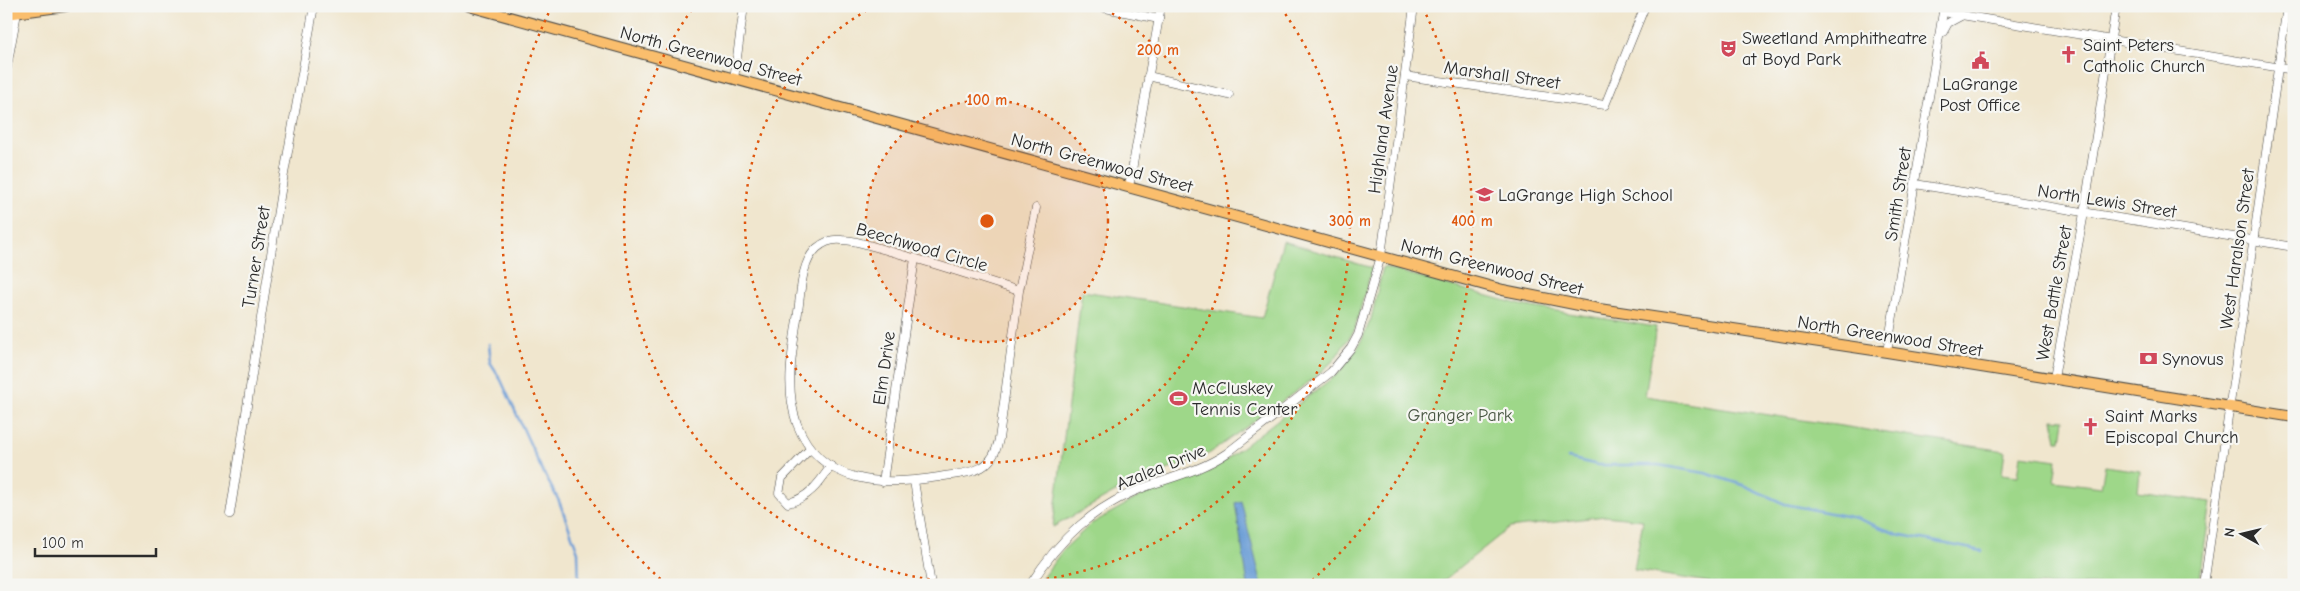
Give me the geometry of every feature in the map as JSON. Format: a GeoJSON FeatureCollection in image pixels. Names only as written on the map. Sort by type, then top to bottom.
{"type":"FeatureCollection","features":[{"type":"Feature","properties":{"kind":"main road"},"geometry":{"type":"LineString","coordinates":[[6,14],[66,6]]}},
{"type":"Feature","properties":{"kind":"main road","name":"North Greenwood Street"},"geometry":{"type":"LineString","coordinates":[[469,6],[1503,290],[1599,309],[1888,352],[2294,417]]}},
{"type":"Feature","properties":{"kind":"street","name":"Turner Street"},"geometry":{"type":"LineString","coordinates":[[230,514],[280,201],[314,6]]}},
{"type":"Feature","properties":{"kind":"street"},"geometry":{"type":"LineString","coordinates":[[734,79],[744,6]]}},
{"type":"Feature","properties":{"kind":"street"},"geometry":{"type":"LineString","coordinates":[[1129,187],[1161,6]]}},
{"type":"Feature","properties":{"kind":"street","name":"Highland Avenue"},"geometry":{"type":"LineString","coordinates":[[1381,256],[1414,6]]}},
{"type":"Feature","properties":{"kind":"street","name":"Marshall Street"},"geometry":{"type":"LineString","coordinates":[[1405,76],[1605,106],[1645,6]]}},
{"type":"Feature","properties":{"kind":"street","name":"West Battle Street"},"geometry":{"type":"LineString","coordinates":[[2054,378],[2084,212],[2116,6]]}},
{"type":"Feature","properties":{"kind":"street","name":"West Haralson Street"},"geometry":{"type":"LineString","coordinates":[[2204,585],[2287,6]]}},
{"type":"Feature","properties":{"kind":"street"},"geometry":{"type":"LineString","coordinates":[[1105,8],[1159,19]]}},
{"type":"Feature","properties":{"kind":"street"},"geometry":{"type":"LineString","coordinates":[[1944,9],[1962,15],[2294,70]]}},
{"type":"Feature","properties":{"kind":"street","name":"Smith Street"},"geometry":{"type":"LineString","coordinates":[[1888,352],[1944,9]]}},
{"type":"Feature","properties":{"kind":"street"},"geometry":{"type":"LineString","coordinates":[[6,72],[17,13]]}},
{"type":"Feature","properties":{"kind":"street","name":"Smith Street"},"geometry":{"type":"LineString","coordinates":[[1939,41],[1948,23],[1962,15]]}},
{"type":"Feature","properties":{"kind":"street"},"geometry":{"type":"LineString","coordinates":[[1148,76],[1229,95]]}},
{"type":"Feature","properties":{"kind":"street","name":"North Lewis Street"},"geometry":{"type":"LineString","coordinates":[[1915,184],[2294,247]]}},
{"type":"Feature","properties":{"kind":"street","name":"Beechwood Circle"},"geometry":{"type":"LineString","coordinates":[[1019,291],[859,242],[839,239],[822,244],[810,256],[801,290],[792,348],[790,384],[794,414],[810,448],[831,466],[856,477],[883,482],[914,481],[972,473],[982,468],[994,455],[999,439],[1008,361],[1019,291],[1036,208]]}},
{"type":"Feature","properties":{"kind":"street","name":"Azalea Drive"},"geometry":{"type":"LineString","coordinates":[[1030,585],[1045,561],[1072,530],[1122,497],[1210,464],[1331,372],[1351,348],[1358,336],[1381,256]]}},
{"type":"Feature","properties":{"kind":"street","name":"Elm Drive"},"geometry":{"type":"LineString","coordinates":[[883,482],[915,258]]}},
{"type":"Feature","properties":{"kind":"street"},"geometry":{"type":"LineString","coordinates":[[810,448],[782,478],[779,492],[788,503],[802,500],[816,487],[831,466]]}},
{"type":"Feature","properties":{"kind":"street"},"geometry":{"type":"LineString","coordinates":[[914,481],[931,585]]}},
{"type":"Feature","properties":{"kind":"green space","name":"McCluskey Tennis Center"},"geometry":{"type":"Polygon","coordinates":[[[1283,241],[1372,268],[1354,331],[1333,361],[1313,379],[1210,453],[1137,480],[1053,527],[1082,291],[1262,318],[1283,241]]]}},
{"type":"Feature","properties":{"kind":"green space","name":"Granger Park"},"geometry":{"type":"Polygon","coordinates":[[[1383,267],[1525,306],[1656,327],[1645,396],[2005,451],[2002,474],[2018,476],[2021,455],[2057,460],[2054,481],[2101,487],[2105,466],[2140,471],[2138,492],[2211,502],[2199,585],[1727,585],[1634,570],[1643,520],[1605,516],[1509,528],[1438,585],[1037,585],[1063,550],[1091,524],[1144,494],[1211,471],[1340,372],[1360,344],[1371,319],[1383,267]]]}},
{"type":"Feature","properties":{"kind":"green space"},"geometry":{"type":"Polygon","coordinates":[[[2053,419],[2064,420],[2061,441],[2057,441],[2053,419]]]}},
{"type":"Feature","properties":{"kind":"water"},"geometry":{"type":"Polygon","coordinates":[[[1241,501],[1262,585],[1248,585],[1235,503],[1241,501]]]}},
{"type":"Feature","properties":{"kind":"waterway"},"geometry":{"type":"LineString","coordinates":[[488,344],[490,363],[501,380],[541,468],[559,501],[578,552],[579,585]]}},
{"type":"Feature","properties":{"kind":"waterway"},"geometry":{"type":"LineString","coordinates":[[1568,458],[1598,465],[1658,465],[1705,473],[1743,485],[1785,504],[1856,518],[1897,534],[1982,551]]}},
{"type":"Feature","properties":{"kind":"place","name":"Sweetland Amphitheatre at Boyd Park"},"geometry":{"type":"Point","coordinates":[1728,48]}},
{"type":"Feature","properties":{"kind":"place","name":"Saint Peters Catholic Church"},"geometry":{"type":"Point","coordinates":[2069,55]}},
{"type":"Feature","properties":{"kind":"place","name":"LaGrange Post Office"},"geometry":{"type":"Point","coordinates":[1980,61]}},
{"type":"Feature","properties":{"kind":"place","name":"LaGrange High School"},"geometry":{"type":"Point","coordinates":[1484,195]}},
{"type":"Feature","properties":{"kind":"place","name":"Synovus"},"geometry":{"type":"Point","coordinates":[2148,359]}},
{"type":"Feature","properties":{"kind":"place","name":"McCluskey Tennis Center"},"geometry":{"type":"Point","coordinates":[1178,398]}},
{"type":"Feature","properties":{"kind":"place","name":"Saint Marks Episcopal Church"},"geometry":{"type":"Point","coordinates":[2091,426]}}]}
